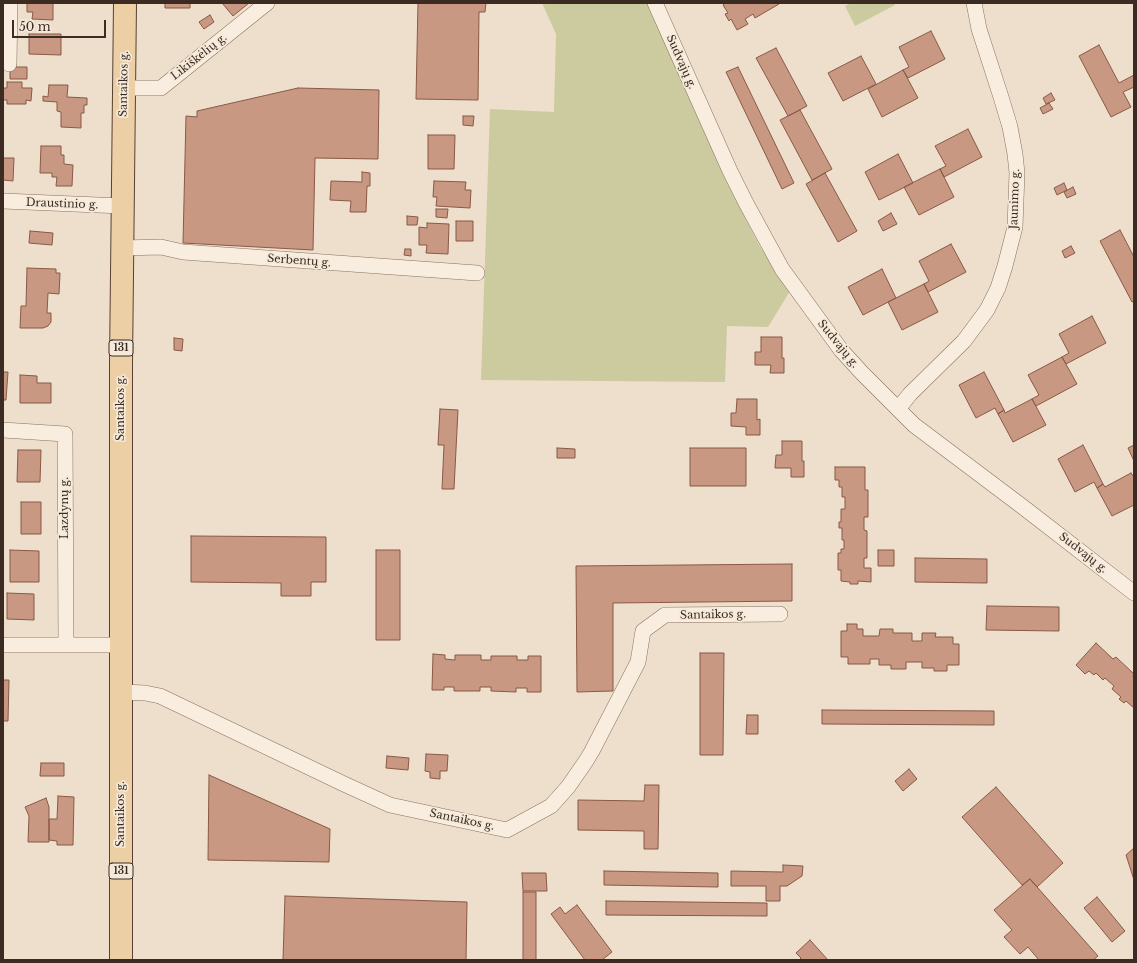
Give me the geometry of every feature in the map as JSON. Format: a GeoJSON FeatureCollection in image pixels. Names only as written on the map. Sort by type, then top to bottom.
{"type":"FeatureCollection","features":[{"type":"Feature","properties":{"kind":"main road","name":"Santaikos g."},"geometry":{"type":"LineString","coordinates":[[121,960],[121,363],[124,3]]}},
{"type":"Feature","properties":{"kind":"street"},"geometry":{"type":"LineString","coordinates":[[9,64],[10,3]]}},
{"type":"Feature","properties":{"kind":"street","name":"Likiškėlių g."},"geometry":{"type":"LineString","coordinates":[[124,88],[161,88],[267,3]]}},
{"type":"Feature","properties":{"kind":"street","name":"Sudvajų g."},"geometry":{"type":"LineString","coordinates":[[655,3],[730,172],[746,203],[782,269],[841,350],[914,425],[1023,506],[1134,593]]}},
{"type":"Feature","properties":{"kind":"street","name":"Jaunimo g."},"geometry":{"type":"LineString","coordinates":[[898,409],[910,394],[964,341],[987,310],[996,293],[1015,227],[1017,180],[1015,154],[1003,105],[979,29],[974,3]]}},
{"type":"Feature","properties":{"kind":"street","name":"Draustinio g."},"geometry":{"type":"LineString","coordinates":[[3,201],[122,206]]}},
{"type":"Feature","properties":{"kind":"street","name":"Serbentų g."},"geometry":{"type":"LineString","coordinates":[[122,248],[161,247],[183,252],[477,273]]}},
{"type":"Feature","properties":{"kind":"street","name":"Lazdynų g."},"geometry":{"type":"LineString","coordinates":[[3,430],[65,434],[66,645]]}},
{"type":"Feature","properties":{"kind":"street","name":"Santaikos g."},"geometry":{"type":"LineString","coordinates":[[121,692],[145,692],[160,696],[329,778],[390,805],[507,830],[551,806],[568,787],[592,751],[638,662],[643,631],[665,615],[780,614]]}},
{"type":"Feature","properties":{"kind":"street"},"geometry":{"type":"LineString","coordinates":[[3,645],[121,645]]}},
{"type":"Feature","properties":{"kind":"green space"},"geometry":{"type":"Polygon","coordinates":[[[542,3],[647,3],[727,183],[759,245],[790,291],[768,327],[727,326],[725,382],[481,380],[490,109],[554,112],[556,34],[542,3]]]}},
{"type":"Feature","properties":{"kind":"green space"},"geometry":{"type":"Polygon","coordinates":[[[851,3],[894,3],[895,5],[855,26],[845,6],[851,3]]]}},
{"type":"Feature","properties":{"kind":"building"},"geometry":{"type":"Polygon","coordinates":[[[27,3],[53,3],[53,20],[32,19],[33,12],[27,12],[27,3]]]}},
{"type":"Feature","properties":{"kind":"building"},"geometry":{"type":"Polygon","coordinates":[[[165,3],[190,3],[190,8],[165,8],[165,3]]]}},
{"type":"Feature","properties":{"kind":"building"},"geometry":{"type":"Polygon","coordinates":[[[222,3],[249,3],[233,16],[222,3]]]}},
{"type":"Feature","properties":{"kind":"building"},"geometry":{"type":"Polygon","coordinates":[[[418,3],[486,3],[485,12],[479,12],[478,100],[416,99],[418,3]]]}},
{"type":"Feature","properties":{"kind":"building"},"geometry":{"type":"Polygon","coordinates":[[[725,3],[779,4],[755,18],[753,14],[745,19],[748,24],[737,30],[731,19],[729,21],[725,14],[728,13],[723,5],[725,3]]]}},
{"type":"Feature","properties":{"kind":"building"},"geometry":{"type":"Polygon","coordinates":[[[210,15],[214,22],[204,29],[199,22],[210,15]]]}},
{"type":"Feature","properties":{"kind":"building"},"geometry":{"type":"Polygon","coordinates":[[[931,31],[945,59],[908,78],[903,70],[909,67],[899,47],[931,31]]]}},
{"type":"Feature","properties":{"kind":"building"},"geometry":{"type":"Polygon","coordinates":[[[29,34],[61,34],[61,55],[29,54],[29,34]]]}},
{"type":"Feature","properties":{"kind":"building"},"geometry":{"type":"Polygon","coordinates":[[[1099,45],[1119,83],[1134,75],[1134,87],[1123,92],[1131,107],[1111,117],[1079,56],[1099,45]]]}},
{"type":"Feature","properties":{"kind":"building"},"geometry":{"type":"Polygon","coordinates":[[[776,48],[807,106],[788,116],[756,58],[776,48]]]}},
{"type":"Feature","properties":{"kind":"building"},"geometry":{"type":"Polygon","coordinates":[[[861,56],[876,84],[843,101],[828,73],[861,56]]]}},
{"type":"Feature","properties":{"kind":"building"},"geometry":{"type":"Polygon","coordinates":[[[10,67],[27,67],[27,79],[10,79],[10,67]]]}},
{"type":"Feature","properties":{"kind":"building"},"geometry":{"type":"Polygon","coordinates":[[[738,67],[794,183],[782,189],[726,72],[738,67]]]}},
{"type":"Feature","properties":{"kind":"building"},"geometry":{"type":"Polygon","coordinates":[[[903,70],[918,98],[882,117],[868,89],[903,70]]]}},
{"type":"Feature","properties":{"kind":"building"},"geometry":{"type":"Polygon","coordinates":[[[7,82],[22,82],[22,88],[32,88],[31,101],[26,100],[26,104],[7,104],[7,100],[3,100],[3,88],[7,88],[7,82]]]}},
{"type":"Feature","properties":{"kind":"building"},"geometry":{"type":"Polygon","coordinates":[[[49,85],[68,85],[67,97],[87,98],[87,105],[84,105],[84,113],[81,113],[81,128],[61,127],[61,112],[57,111],[57,102],[43,101],[43,96],[48,97],[49,85]]]}},
{"type":"Feature","properties":{"kind":"building"},"geometry":{"type":"Polygon","coordinates":[[[298,88],[379,90],[378,159],[315,158],[313,250],[183,243],[186,116],[197,117],[197,111],[298,88]]]}},
{"type":"Feature","properties":{"kind":"building"},"geometry":{"type":"Polygon","coordinates":[[[1051,93],[1055,100],[1046,104],[1043,98],[1051,93]]]}},
{"type":"Feature","properties":{"kind":"building"},"geometry":{"type":"Polygon","coordinates":[[[1049,103],[1053,109],[1043,114],[1040,108],[1049,103]]]}},
{"type":"Feature","properties":{"kind":"building"},"geometry":{"type":"Polygon","coordinates":[[[800,110],[832,169],[812,180],[780,120],[800,110]]]}},
{"type":"Feature","properties":{"kind":"building"},"geometry":{"type":"Polygon","coordinates":[[[463,116],[474,116],[473,126],[463,125],[463,116]]]}},
{"type":"Feature","properties":{"kind":"building"},"geometry":{"type":"Polygon","coordinates":[[[968,129],[982,157],[944,177],[940,169],[946,166],[935,146],[968,129]]]}},
{"type":"Feature","properties":{"kind":"building"},"geometry":{"type":"Polygon","coordinates":[[[428,135],[455,135],[454,169],[428,169],[428,135]]]}},
{"type":"Feature","properties":{"kind":"building"},"geometry":{"type":"Polygon","coordinates":[[[41,146],[61,146],[61,155],[64,155],[64,164],[73,165],[72,186],[56,186],[57,177],[52,177],[52,173],[40,173],[41,146]]]}},
{"type":"Feature","properties":{"kind":"building"},"geometry":{"type":"Polygon","coordinates":[[[898,154],[913,183],[879,200],[865,172],[898,154]]]}},
{"type":"Feature","properties":{"kind":"building"},"geometry":{"type":"Polygon","coordinates":[[[3,158],[14,158],[13,181],[3,180],[3,158]]]}},
{"type":"Feature","properties":{"kind":"building"},"geometry":{"type":"Polygon","coordinates":[[[940,169],[954,197],[919,215],[904,187],[940,169]]]}},
{"type":"Feature","properties":{"kind":"building"},"geometry":{"type":"Polygon","coordinates":[[[362,172],[370,173],[370,186],[367,186],[366,212],[350,212],[351,201],[330,200],[331,181],[362,182],[362,172]]]}},
{"type":"Feature","properties":{"kind":"building"},"geometry":{"type":"Polygon","coordinates":[[[825,173],[857,231],[838,242],[806,184],[825,173]]]}},
{"type":"Feature","properties":{"kind":"building"},"geometry":{"type":"Polygon","coordinates":[[[434,181],[466,182],[465,190],[471,190],[470,208],[436,206],[437,197],[433,197],[434,181]]]}},
{"type":"Feature","properties":{"kind":"building"},"geometry":{"type":"Polygon","coordinates":[[[1064,183],[1067,190],[1057,195],[1054,188],[1064,183]]]}},
{"type":"Feature","properties":{"kind":"building"},"geometry":{"type":"Polygon","coordinates":[[[1073,187],[1076,194],[1067,198],[1064,192],[1073,187]]]}},
{"type":"Feature","properties":{"kind":"building"},"geometry":{"type":"Polygon","coordinates":[[[436,209],[448,209],[447,218],[436,217],[436,209]]]}},
{"type":"Feature","properties":{"kind":"building"},"geometry":{"type":"Polygon","coordinates":[[[891,213],[897,224],[883,231],[878,221],[891,213]]]}},
{"type":"Feature","properties":{"kind":"building"},"geometry":{"type":"Polygon","coordinates":[[[407,216],[418,217],[417,225],[407,225],[407,216]]]}},
{"type":"Feature","properties":{"kind":"building"},"geometry":{"type":"Polygon","coordinates":[[[456,221],[473,221],[473,241],[456,241],[456,221]]]}},
{"type":"Feature","properties":{"kind":"building"},"geometry":{"type":"Polygon","coordinates":[[[427,223],[449,224],[448,254],[426,253],[427,245],[419,245],[419,227],[427,228],[427,223]]]}},
{"type":"Feature","properties":{"kind":"building"},"geometry":{"type":"Polygon","coordinates":[[[1120,230],[1134,257],[1134,301],[1132,302],[1100,241],[1120,230]]]}},
{"type":"Feature","properties":{"kind":"building"},"geometry":{"type":"Polygon","coordinates":[[[30,231],[53,233],[52,245],[29,243],[30,231]]]}},
{"type":"Feature","properties":{"kind":"building"},"geometry":{"type":"Polygon","coordinates":[[[951,244],[966,272],[928,292],[924,284],[929,281],[919,261],[951,244]]]}},
{"type":"Feature","properties":{"kind":"building"},"geometry":{"type":"Polygon","coordinates":[[[1071,246],[1075,253],[1065,258],[1062,251],[1071,246]]]}},
{"type":"Feature","properties":{"kind":"building"},"geometry":{"type":"Polygon","coordinates":[[[405,249],[411,249],[411,256],[404,255],[405,249]]]}},
{"type":"Feature","properties":{"kind":"building"},"geometry":{"type":"Polygon","coordinates":[[[27,268],[56,269],[56,273],[60,273],[59,294],[48,293],[47,313],[51,313],[51,322],[48,326],[43,328],[20,328],[21,306],[26,306],[27,268]]]}},
{"type":"Feature","properties":{"kind":"building"},"geometry":{"type":"Polygon","coordinates":[[[882,269],[896,298],[863,315],[848,287],[882,269]]]}},
{"type":"Feature","properties":{"kind":"building"},"geometry":{"type":"Polygon","coordinates":[[[924,284],[938,312],[902,330],[888,302],[924,284]]]}},
{"type":"Feature","properties":{"kind":"building"},"geometry":{"type":"Polygon","coordinates":[[[1092,316],[1106,343],[1066,364],[1062,357],[1069,353],[1059,334],[1092,316]]]}},
{"type":"Feature","properties":{"kind":"building"},"geometry":{"type":"Polygon","coordinates":[[[761,337],[782,337],[784,373],[770,373],[771,365],[755,365],[755,352],[761,352],[761,337]]]}},
{"type":"Feature","properties":{"kind":"building"},"geometry":{"type":"Polygon","coordinates":[[[174,338],[183,339],[182,351],[174,350],[174,338]]]}},
{"type":"Feature","properties":{"kind":"building"},"geometry":{"type":"Polygon","coordinates":[[[1062,357],[1077,384],[1036,406],[1032,399],[1039,395],[1028,375],[1062,357]]]}},
{"type":"Feature","properties":{"kind":"building"},"geometry":{"type":"Polygon","coordinates":[[[3,372],[8,372],[6,400],[3,400],[3,372]]]}},
{"type":"Feature","properties":{"kind":"building"},"geometry":{"type":"Polygon","coordinates":[[[984,372],[1004,410],[998,414],[995,408],[976,418],[959,385],[984,372]]]}},
{"type":"Feature","properties":{"kind":"building"},"geometry":{"type":"Polygon","coordinates":[[[20,375],[37,376],[37,383],[51,383],[51,403],[20,403],[20,375]]]}},
{"type":"Feature","properties":{"kind":"building"},"geometry":{"type":"Polygon","coordinates":[[[737,399],[757,399],[757,420],[760,419],[760,435],[746,435],[746,427],[731,426],[731,413],[736,413],[737,399]]]}},
{"type":"Feature","properties":{"kind":"building"},"geometry":{"type":"Polygon","coordinates":[[[1032,399],[1046,425],[1013,442],[998,414],[1004,410],[1005,413],[1032,399]]]}},
{"type":"Feature","properties":{"kind":"building"},"geometry":{"type":"Polygon","coordinates":[[[440,409],[458,410],[454,489],[442,489],[444,445],[438,445],[440,409]]]}},
{"type":"Feature","properties":{"kind":"building"},"geometry":{"type":"Polygon","coordinates":[[[782,441],[802,441],[804,477],[791,477],[791,468],[775,468],[776,455],[782,455],[782,441]]]}},
{"type":"Feature","properties":{"kind":"building"},"geometry":{"type":"Polygon","coordinates":[[[1083,445],[1103,484],[1097,488],[1094,482],[1075,492],[1058,459],[1083,445]]]}},
{"type":"Feature","properties":{"kind":"building"},"geometry":{"type":"Polygon","coordinates":[[[1134,445],[1134,461],[1128,448],[1134,445]]]}},
{"type":"Feature","properties":{"kind":"building"},"geometry":{"type":"Polygon","coordinates":[[[557,448],[575,449],[575,458],[557,458],[557,448]]]}},
{"type":"Feature","properties":{"kind":"building"},"geometry":{"type":"Polygon","coordinates":[[[690,448],[746,448],[746,486],[690,486],[690,448]]]}},
{"type":"Feature","properties":{"kind":"building"},"geometry":{"type":"Polygon","coordinates":[[[18,450],[41,450],[40,482],[17,482],[18,450]]]}},
{"type":"Feature","properties":{"kind":"building"},"geometry":{"type":"Polygon","coordinates":[[[835,467],[865,467],[865,490],[868,490],[868,517],[864,517],[864,530],[867,531],[867,558],[864,558],[864,568],[871,568],[871,582],[858,581],[858,584],[850,584],[850,582],[841,581],[841,570],[838,570],[838,553],[841,553],[841,549],[844,549],[844,540],[842,540],[842,528],[839,528],[839,522],[841,522],[841,509],[845,509],[845,497],[842,497],[842,487],[839,487],[839,480],[835,480],[835,467]]]}},
{"type":"Feature","properties":{"kind":"building"},"geometry":{"type":"Polygon","coordinates":[[[1131,473],[1134,477],[1134,505],[1112,516],[1097,488],[1103,484],[1105,487],[1131,473]]]}},
{"type":"Feature","properties":{"kind":"building"},"geometry":{"type":"Polygon","coordinates":[[[21,502],[41,502],[41,534],[21,534],[21,502]]]}},
{"type":"Feature","properties":{"kind":"building"},"geometry":{"type":"Polygon","coordinates":[[[191,536],[326,537],[326,582],[311,582],[311,596],[281,596],[281,583],[191,582],[191,536]]]}},
{"type":"Feature","properties":{"kind":"building"},"geometry":{"type":"Polygon","coordinates":[[[10,550],[39,551],[39,582],[10,582],[10,550]]]}},
{"type":"Feature","properties":{"kind":"building"},"geometry":{"type":"Polygon","coordinates":[[[376,550],[400,550],[400,640],[376,640],[376,550]]]}},
{"type":"Feature","properties":{"kind":"building"},"geometry":{"type":"Polygon","coordinates":[[[878,550],[894,550],[894,566],[878,566],[878,550]]]}},
{"type":"Feature","properties":{"kind":"building"},"geometry":{"type":"Polygon","coordinates":[[[915,558],[987,559],[987,583],[915,582],[915,558]]]}},
{"type":"Feature","properties":{"kind":"building"},"geometry":{"type":"Polygon","coordinates":[[[792,564],[792,601],[613,603],[613,691],[577,692],[576,566],[792,564]]]}},
{"type":"Feature","properties":{"kind":"building"},"geometry":{"type":"Polygon","coordinates":[[[7,593],[34,594],[34,620],[7,619],[7,593]]]}},
{"type":"Feature","properties":{"kind":"building"},"geometry":{"type":"Polygon","coordinates":[[[987,606],[1059,607],[1059,631],[986,630],[987,606]]]}},
{"type":"Feature","properties":{"kind":"building"},"geometry":{"type":"Polygon","coordinates":[[[847,624],[857,624],[857,629],[863,629],[863,636],[879,636],[880,629],[893,629],[893,633],[912,633],[912,641],[922,641],[922,633],[936,633],[935,637],[953,637],[953,644],[959,644],[959,665],[947,665],[947,671],[934,671],[934,668],[922,668],[922,662],[906,662],[906,669],[891,669],[891,665],[879,665],[879,659],[870,659],[870,664],[848,664],[848,657],[841,657],[841,631],[847,631],[847,624]]]}},
{"type":"Feature","properties":{"kind":"building"},"geometry":{"type":"Polygon","coordinates":[[[1096,643],[1113,659],[1116,657],[1134,674],[1134,708],[1126,701],[1124,703],[1119,699],[1121,697],[1112,689],[1114,686],[1105,678],[1103,680],[1096,673],[1094,675],[1089,671],[1085,674],[1076,665],[1096,643]]]}},
{"type":"Feature","properties":{"kind":"building"},"geometry":{"type":"Polygon","coordinates":[[[700,653],[724,653],[723,755],[700,755],[700,653]]]}},
{"type":"Feature","properties":{"kind":"building"},"geometry":{"type":"Polygon","coordinates":[[[433,654],[445,655],[445,659],[455,660],[455,655],[481,655],[481,660],[491,660],[491,656],[517,656],[517,660],[528,660],[528,656],[541,656],[541,692],[527,692],[527,688],[516,688],[516,692],[491,691],[491,687],[480,687],[480,691],[454,691],[454,687],[444,687],[444,690],[432,690],[433,654]]]}},
{"type":"Feature","properties":{"kind":"building"},"geometry":{"type":"Polygon","coordinates":[[[3,680],[9,680],[8,721],[3,721],[3,680]]]}},
{"type":"Feature","properties":{"kind":"building"},"geometry":{"type":"Polygon","coordinates":[[[822,710],[994,711],[994,725],[822,724],[822,710]]]}},
{"type":"Feature","properties":{"kind":"building"},"geometry":{"type":"Polygon","coordinates":[[[747,715],[758,715],[758,734],[746,734],[747,715]]]}},
{"type":"Feature","properties":{"kind":"building"},"geometry":{"type":"Polygon","coordinates":[[[426,754],[448,755],[447,771],[440,771],[440,779],[430,778],[430,772],[425,771],[426,754]]]}},
{"type":"Feature","properties":{"kind":"building"},"geometry":{"type":"Polygon","coordinates":[[[387,756],[409,758],[408,770],[386,768],[387,756]]]}},
{"type":"Feature","properties":{"kind":"building"},"geometry":{"type":"Polygon","coordinates":[[[41,763],[64,763],[64,776],[40,776],[41,763]]]}},
{"type":"Feature","properties":{"kind":"building"},"geometry":{"type":"Polygon","coordinates":[[[909,769],[917,779],[903,791],[895,781],[909,769]]]}},
{"type":"Feature","properties":{"kind":"building"},"geometry":{"type":"Polygon","coordinates":[[[209,775],[330,829],[329,862],[208,860],[209,775]]]}},
{"type":"Feature","properties":{"kind":"building"},"geometry":{"type":"Polygon","coordinates":[[[645,785],[659,785],[658,849],[644,849],[644,831],[578,830],[578,800],[644,801],[645,785]]]}},
{"type":"Feature","properties":{"kind":"building"},"geometry":{"type":"Polygon","coordinates":[[[996,787],[1063,863],[1037,887],[1030,879],[1022,885],[962,817],[996,787]]]}},
{"type":"Feature","properties":{"kind":"building"},"geometry":{"type":"Polygon","coordinates":[[[58,796],[74,797],[73,845],[57,845],[57,841],[49,840],[49,819],[57,819],[58,796]]]}},
{"type":"Feature","properties":{"kind":"building"},"geometry":{"type":"Polygon","coordinates":[[[46,798],[49,807],[49,842],[28,842],[29,816],[25,807],[46,798]]]}},
{"type":"Feature","properties":{"kind":"building"},"geometry":{"type":"Polygon","coordinates":[[[1134,848],[1134,880],[1126,855],[1134,848]]]}},
{"type":"Feature","properties":{"kind":"building"},"geometry":{"type":"Polygon","coordinates":[[[783,865],[803,866],[802,876],[787,886],[780,886],[780,901],[766,901],[766,886],[731,886],[731,871],[783,872],[783,865]]]}},
{"type":"Feature","properties":{"kind":"building"},"geometry":{"type":"Polygon","coordinates":[[[604,871],[718,873],[718,887],[604,885],[604,871]]]}},
{"type":"Feature","properties":{"kind":"building"},"geometry":{"type":"Polygon","coordinates":[[[522,873],[546,873],[547,891],[523,891],[522,873]]]}},
{"type":"Feature","properties":{"kind":"building"},"geometry":{"type":"Polygon","coordinates":[[[1030,879],[1098,956],[1093,960],[1039,960],[1028,947],[1020,954],[1004,937],[1012,930],[994,910],[1030,879]]]}},
{"type":"Feature","properties":{"kind":"building"},"geometry":{"type":"Polygon","coordinates":[[[523,892],[536,892],[536,960],[523,960],[523,892]]]}},
{"type":"Feature","properties":{"kind":"building"},"geometry":{"type":"Polygon","coordinates":[[[285,896],[467,902],[466,960],[283,960],[285,896]]]}},
{"type":"Feature","properties":{"kind":"building"},"geometry":{"type":"Polygon","coordinates":[[[1097,897],[1125,931],[1112,942],[1084,908],[1097,897]]]}},
{"type":"Feature","properties":{"kind":"building"},"geometry":{"type":"Polygon","coordinates":[[[606,901],[767,903],[767,916],[606,915],[606,901]]]}},
{"type":"Feature","properties":{"kind":"building"},"geometry":{"type":"Polygon","coordinates":[[[577,905],[612,952],[602,960],[585,960],[551,914],[560,907],[565,914],[577,905]]]}},
{"type":"Feature","properties":{"kind":"building"},"geometry":{"type":"Polygon","coordinates":[[[810,940],[828,960],[799,960],[801,958],[796,953],[810,940]]]}}]}
